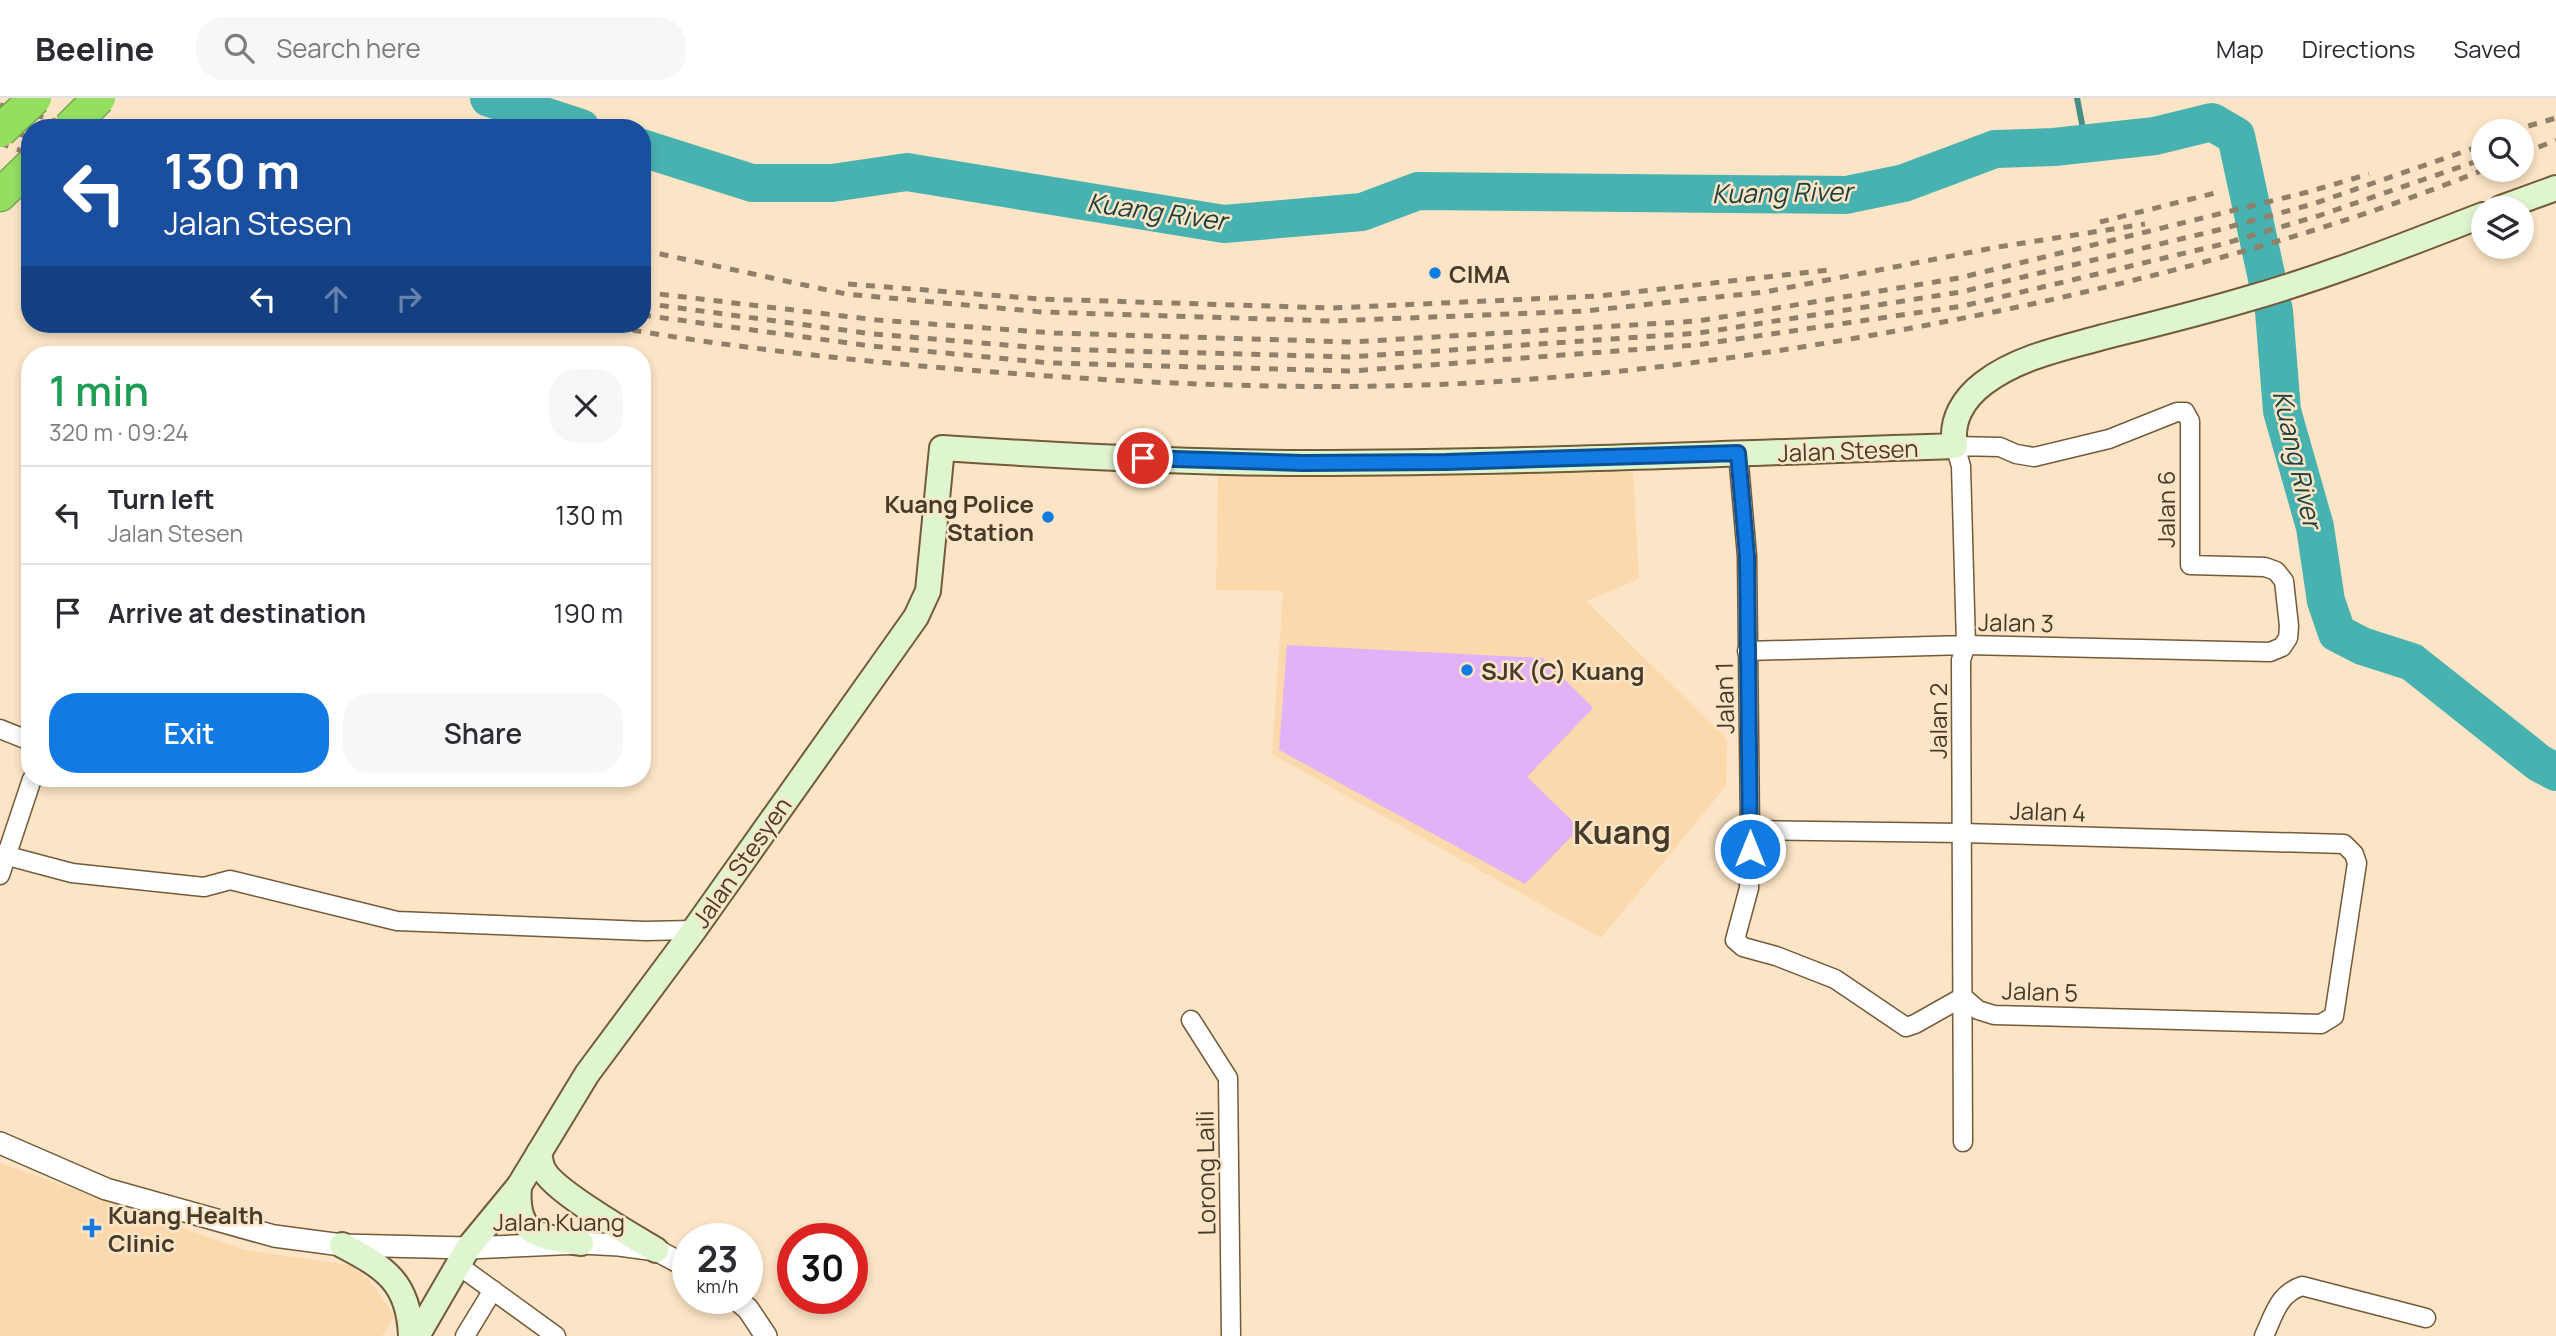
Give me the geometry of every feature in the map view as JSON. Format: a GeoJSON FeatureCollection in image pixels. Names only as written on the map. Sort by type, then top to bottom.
{"type":"FeatureCollection","features":[{"type":"Feature","properties":{"kind":"highway"},"geometry":{"type":"LineString","coordinates":[[0,131],[35,98]]}},
{"type":"Feature","properties":{"kind":"highway"},"geometry":{"type":"LineString","coordinates":[[78,119],[99,98]]}},
{"type":"Feature","properties":{"kind":"highway"},"geometry":{"type":"LineString","coordinates":[[0,195],[21,175]]}},
{"type":"Feature","properties":{"kind":"main road"},"geometry":{"type":"LineString","coordinates":[[2534,196],[2556,188]]}},
{"type":"Feature","properties":{"kind":"main road"},"geometry":{"type":"LineString","coordinates":[[1955,446],[1954,424],[1962,405],[1983,383],[2008,369],[2053,351],[2322,276],[2471,220]]}},
{"type":"Feature","properties":{"kind":"main road","name":"Jalan Stesen"},"geometry":{"type":"LineString","coordinates":[[942,448],[1080,456],[1303,463],[1446,462],[1955,446]]}},
{"type":"Feature","properties":{"kind":"main road","name":"Jalan Stesyen"},"geometry":{"type":"LineString","coordinates":[[417,1336],[463,1257],[519,1186],[587,1074],[694,930],[916,617],[928,590],[942,448]]}},
{"type":"Feature","properties":{"kind":"main road"},"geometry":{"type":"LineString","coordinates":[[539,1153],[543,1170],[551,1180],[656,1251]]}},
{"type":"Feature","properties":{"kind":"main road"},"geometry":{"type":"LineString","coordinates":[[519,1186],[519,1214],[528,1227],[536,1234],[581,1243]]}},
{"type":"Feature","properties":{"kind":"main road"},"geometry":{"type":"LineString","coordinates":[[342,1245],[379,1265],[397,1286],[409,1309],[411,1336]]}},
{"type":"Feature","properties":{"kind":"street","name":"Jalan 6"},"geometry":{"type":"LineString","coordinates":[[1955,446],[2000,447],[2016,454],[2034,457],[2109,439],[2177,412],[2185,412],[2190,421],[2190,565],[2265,567],[2276,571],[2284,581],[2289,626],[2288,638],[2282,648]]}},
{"type":"Feature","properties":{"kind":"street","name":"Jalan 2"},"geometry":{"type":"LineString","coordinates":[[1955,446],[1961,466],[1966,645],[1961,660],[1964,1142]]}},
{"type":"Feature","properties":{"kind":"street","name":"Jalan 1"},"geometry":{"type":"LineString","coordinates":[[1738,453],[1747,556],[1750,830],[1749,888],[1735,940],[1743,947],[1776,956],[1835,979],[1906,1027],[1963,997]]}},
{"type":"Feature","properties":{"kind":"street","name":"Jalan 3"},"geometry":{"type":"LineString","coordinates":[[1748,651],[1966,645],[2270,652],[2282,648]]}},
{"type":"Feature","properties":{"kind":"street"},"geometry":{"type":"LineString","coordinates":[[0,729],[21,737]]}},
{"type":"Feature","properties":{"kind":"street"},"geometry":{"type":"LineString","coordinates":[[0,875],[2,855],[29,787]]}},
{"type":"Feature","properties":{"kind":"street","name":"Jalan 4"},"geometry":{"type":"LineString","coordinates":[[1750,830],[2344,844],[2354,854],[2357,863],[2334,1016]]}},
{"type":"Feature","properties":{"kind":"street"},"geometry":{"type":"LineString","coordinates":[[2,855],[72,873],[204,887],[230,880],[397,921],[645,931],[694,930]]}},
{"type":"Feature","properties":{"kind":"street","name":"Jalan 5"},"geometry":{"type":"LineString","coordinates":[[1963,997],[1978,1010],[1994,1015],[2321,1024],[2334,1016]]}},
{"type":"Feature","properties":{"kind":"street","name":"Lorong Laili"},"geometry":{"type":"LineString","coordinates":[[1191,1020],[1228,1078],[1231,1336]]}},
{"type":"Feature","properties":{"kind":"street","name":"Jalan Kuang"},"geometry":{"type":"LineString","coordinates":[[0,1143],[106,1189],[274,1236],[463,1257],[581,1243],[656,1251],[672,1259]]}},
{"type":"Feature","properties":{"kind":"street"},"geometry":{"type":"LineString","coordinates":[[463,1257],[493,1290],[556,1336]]}},
{"type":"Feature","properties":{"kind":"street"},"geometry":{"type":"LineString","coordinates":[[2264,1336],[2281,1299],[2290,1290],[2302,1286],[2426,1318]]}},
{"type":"Feature","properties":{"kind":"street"},"geometry":{"type":"LineString","coordinates":[[465,1336],[493,1290]]}},
{"type":"Feature","properties":{"kind":"street"},"geometry":{"type":"LineString","coordinates":[[752,1314],[766,1336]]}},
{"type":"Feature","properties":{"kind":"shaded area","name":"SJK (C) Kuang"},"geometry":{"type":"Polygon","coordinates":[[[1633,472],[1639,579],[1586,601],[1727,739],[1726,786],[1601,938],[1272,754],[1283,591],[1216,590],[1218,476],[1633,472]]]}},
{"type":"Feature","properties":{"kind":"shaded area"},"geometry":{"type":"Polygon","coordinates":[[[1287,645],[1543,658],[1593,708],[1527,777],[1580,828],[1525,884],[1279,750],[1287,645]]]}},
{"type":"Feature","properties":{"kind":"shaded area","name":"Kuang Health Clinic"},"geometry":{"type":"Polygon","coordinates":[[[0,1163],[245,1250],[349,1265],[368,1279],[395,1316],[382,1336],[0,1336],[0,1163]]]}},
{"type":"Feature","properties":{"kind":"waterway","name":"Kuang River"},"geometry":{"type":"LineString","coordinates":[[489,98],[553,119]]}},
{"type":"Feature","properties":{"kind":"waterway"},"geometry":{"type":"LineString","coordinates":[[2077,98],[2086,144]]}},
{"type":"Feature","properties":{"kind":"waterway","name":"Kuang River"},"geometry":{"type":"LineString","coordinates":[[651,151],[752,183],[832,183],[907,172],[1224,224],[1362,212],[1418,191],[1846,195],[1904,183],[1995,149],[2054,147],[2155,136],[2212,122],[2236,136],[2274,311],[2282,411],[2315,527],[2326,601],[2337,633],[2362,646],[2412,662],[2539,763],[2556,772]]}},
{"type":"Feature","properties":{"kind":"railway"},"geometry":{"type":"LineString","coordinates":[[0,105],[49,119]]}},
{"type":"Feature","properties":{"kind":"railway"},"geometry":{"type":"LineString","coordinates":[[2534,124],[2556,118]]}},
{"type":"Feature","properties":{"kind":"railway"},"geometry":{"type":"LineString","coordinates":[[0,126],[21,134]]}},
{"type":"Feature","properties":{"kind":"railway"},"geometry":{"type":"LineString","coordinates":[[2534,149],[2556,140]]}},
{"type":"Feature","properties":{"kind":"railway"},"geometry":{"type":"LineString","coordinates":[[0,143],[21,151]]}},
{"type":"Feature","properties":{"kind":"railway"},"geometry":{"type":"LineString","coordinates":[[651,304],[873,334],[1055,349],[1349,357],[1699,333],[1961,292],[2218,230],[2313,204],[2471,149]]}},
{"type":"Feature","properties":{"kind":"railway"},"geometry":{"type":"LineString","coordinates":[[651,316],[871,346],[1050,363],[1351,371],[1696,345],[1963,306],[2223,244],[2318,216],[2471,163]]}},
{"type":"Feature","properties":{"kind":"railway"},"geometry":{"type":"LineString","coordinates":[[651,293],[877,320],[1054,333],[1352,342],[1698,321],[1959,278],[2308,192],[2369,174]]}},
{"type":"Feature","properties":{"kind":"railway"},"geometry":{"type":"LineString","coordinates":[[651,333],[829,357],[1099,379],[1229,385],[1359,386],[1557,377],[1762,353],[1897,331],[2032,304],[2260,246],[2372,211],[2471,175]]}},
{"type":"Feature","properties":{"kind":"railway"},"geometry":{"type":"LineString","coordinates":[[2100,222],[2219,192]]}},
{"type":"Feature","properties":{"kind":"railway"},"geometry":{"type":"LineString","coordinates":[[651,252],[846,294],[1042,312],[1332,321],[1585,311],[1765,292],[1998,247],[2145,224]]}},
{"type":"Feature","properties":{"kind":"railway"},"geometry":{"type":"LineString","coordinates":[[848,284],[1041,299],[1332,308],[1598,296],[1829,270]]}},
{"type":"Feature","properties":{"kind":"place","name":"CIMA"},"geometry":{"type":"Point","coordinates":[1435,273]}},
{"type":"Feature","properties":{"kind":"place","name":"Kuang Police Station"},"geometry":{"type":"Point","coordinates":[1048,517]}},
{"type":"Feature","properties":{"kind":"place","name":"SJK (C) Kuang"},"geometry":{"type":"Point","coordinates":[1467,670]}},
{"type":"Feature","properties":{"kind":"place","name":"Kuang Health Clinic"},"geometry":{"type":"Point","coordinates":[92,1228]}},
{"type":"Feature","properties":{"kind":"district","name":"Kuang"},"geometry":{"type":"Point","coordinates":[1622,832]}},
{"type":"Feature","properties":{"kind":"route"},"geometry":{"type":"LineString","coordinates":[[1143,458],[1303,463],[1446,462],[1738,453],[1747,556],[1750,849]]}}]}
